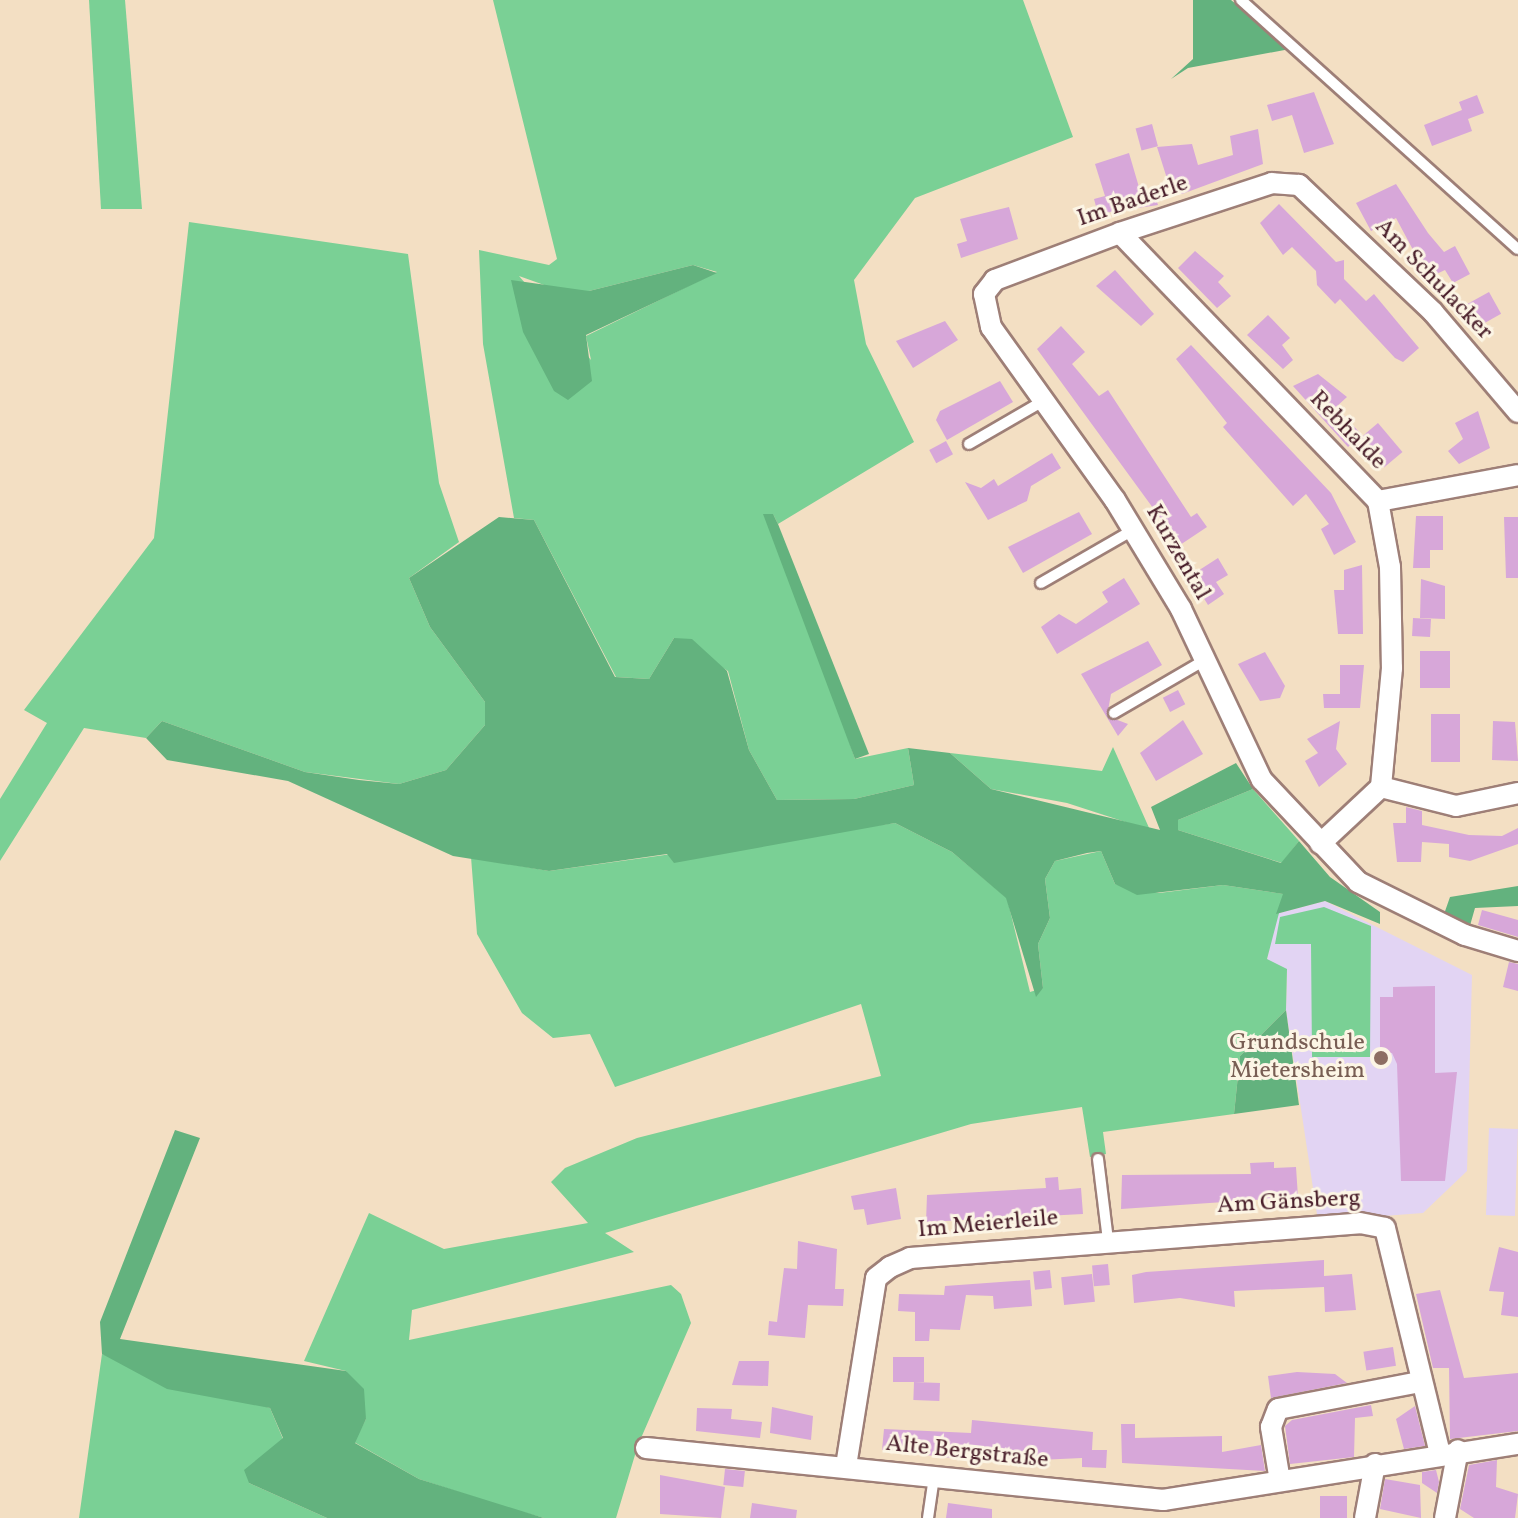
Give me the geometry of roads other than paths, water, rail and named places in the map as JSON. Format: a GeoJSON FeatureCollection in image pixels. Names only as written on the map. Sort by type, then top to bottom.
{"type":"FeatureCollection","features":[{"type":"Feature","properties":{"kind":"street","name":"Im Baderle"},"geometry":{"type":"LineString","coordinates":[[984,294],[995,280],[1120,233],[1272,183],[1308,189]]}},
{"type":"Feature","properties":{"kind":"street","name":"Am Schulacker"},"geometry":{"type":"LineString","coordinates":[[1308,189],[1433,312],[1518,412]]}},
{"type":"Feature","properties":{"kind":"street","name":"Rebhalde"},"geometry":{"type":"LineString","coordinates":[[1120,233],[1378,501],[1390,567],[1392,668],[1381,787]]}},
{"type":"Feature","properties":{"kind":"street","name":"Kurzental"},"geometry":{"type":"LineString","coordinates":[[984,294],[991,327],[1047,399],[1133,530],[1205,660],[1262,780],[1320,844],[1384,898],[1518,951]]}},
{"type":"Feature","properties":{"kind":"street"},"geometry":{"type":"LineString","coordinates":[[1378,501],[1518,475]]}},
{"type":"Feature","properties":{"kind":"street"},"geometry":{"type":"LineString","coordinates":[[1320,844],[1381,787],[1456,806],[1518,793]]}},
{"type":"Feature","properties":{"kind":"street","name":"Am Gänsberg"},"geometry":{"type":"LineString","coordinates":[[1108,1241],[1360,1223],[1385,1228],[1420,1382],[1449,1452]]}},
{"type":"Feature","properties":{"kind":"street","name":"Im Meierleile"},"geometry":{"type":"LineString","coordinates":[[846,1466],[876,1278],[910,1258],[1108,1241]]}},
{"type":"Feature","properties":{"kind":"street"},"geometry":{"type":"LineString","coordinates":[[1280,1481],[1271,1427],[1278,1409],[1420,1382]]}},
{"type":"Feature","properties":{"kind":"street","name":"Alte Bergstraße"},"geometry":{"type":"LineString","coordinates":[[646,1448],[1163,1500],[1449,1452],[1518,1444]]}},
{"type":"Feature","properties":{"kind":"street"},"geometry":{"type":"LineString","coordinates":[[1445,1518],[1449,1452]]}},
{"type":"Feature","properties":{"kind":"street"},"geometry":{"type":"LineString","coordinates":[[1365,1518],[1375,1464]]}},
{"type":"Feature","properties":{"kind":"lane"},"geometry":{"type":"LineString","coordinates":[[1241,0],[1518,249]]}},
{"type":"Feature","properties":{"kind":"lane"},"geometry":{"type":"LineString","coordinates":[[969,444],[1047,399]]}},
{"type":"Feature","properties":{"kind":"lane"},"geometry":{"type":"LineString","coordinates":[[1041,583],[1133,530]]}},
{"type":"Feature","properties":{"kind":"lane"},"geometry":{"type":"LineString","coordinates":[[1114,713],[1205,660]]}},
{"type":"Feature","properties":{"kind":"lane"},"geometry":{"type":"LineString","coordinates":[[1098,1159],[1108,1241]]}},
{"type":"Feature","properties":{"kind":"lane"},"geometry":{"type":"LineString","coordinates":[[928,1518],[934,1475]]}},
{"type":"Feature","properties":{"kind":"place","name":"Grundschule Mietersheim"},"geometry":{"type":"Point","coordinates":[1381,1058]}}]}
